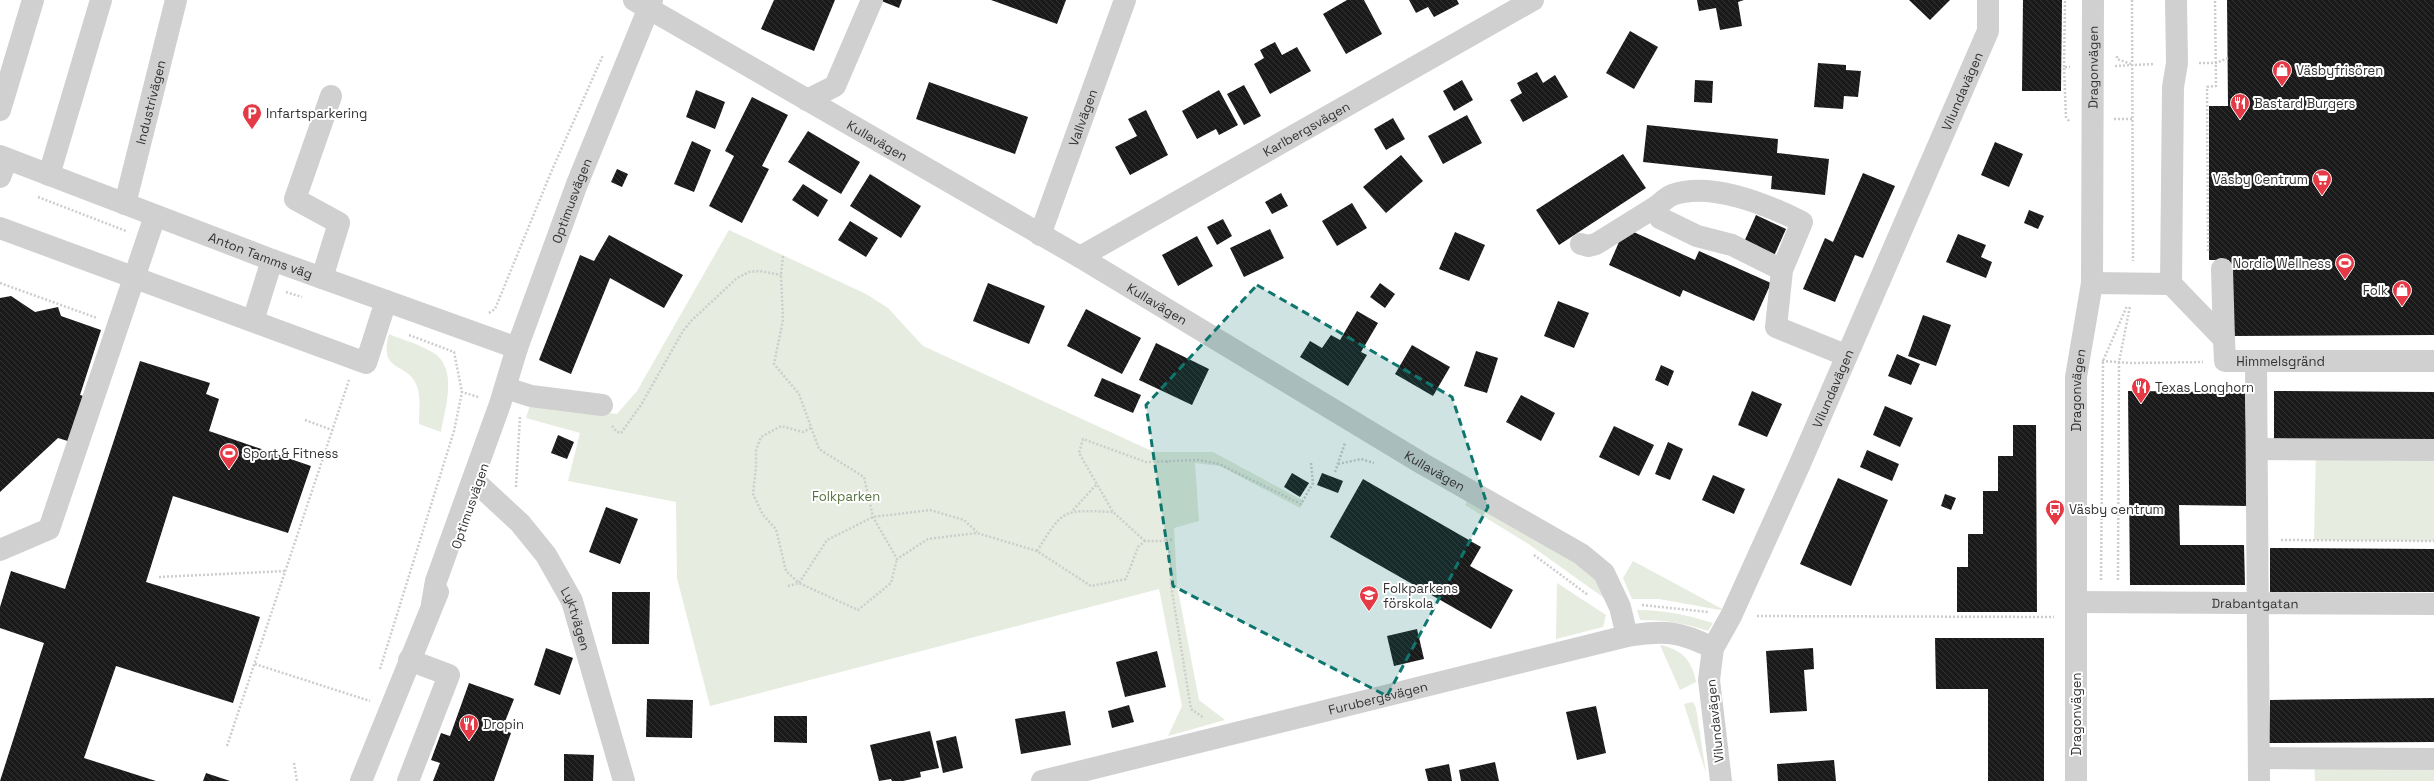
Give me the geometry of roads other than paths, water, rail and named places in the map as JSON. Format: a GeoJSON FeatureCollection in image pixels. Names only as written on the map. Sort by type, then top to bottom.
{"type":"FeatureCollection","features":[{"type":"Feature","properties":{"kind":"street"},"geometry":{"type":"LineString","coordinates":[[0,110],[33,0]]}},
{"type":"Feature","properties":{"kind":"street"},"geometry":{"type":"LineString","coordinates":[[49,175],[101,0]]}},
{"type":"Feature","properties":{"kind":"street","name":"Industrivägen"},"geometry":{"type":"LineString","coordinates":[[125,204],[176,0]]}},
{"type":"Feature","properties":{"kind":"street"},"geometry":{"type":"LineString","coordinates":[[807,100],[835,86],[872,0]]}},
{"type":"Feature","properties":{"kind":"street","name":"Vallvägen"},"geometry":{"type":"LineString","coordinates":[[1040,235],[1125,0]]}},
{"type":"Feature","properties":{"kind":"street","name":"Karlbergsvägen"},"geometry":{"type":"LineString","coordinates":[[1080,257],[1533,0]]}},
{"type":"Feature","properties":{"kind":"street","name":"Vilundavägen"},"geometry":{"type":"LineString","coordinates":[[1721,781],[1709,680],[1713,648],[1731,616],[1799,466],[1845,355],[1988,30],[1988,0]]}},
{"type":"Feature","properties":{"kind":"street","name":"Dragonvägen"},"geometry":{"type":"LineString","coordinates":[[2076,781],[2076,378],[2092,283],[2094,0]]}},
{"type":"Feature","properties":{"kind":"street"},"geometry":{"type":"LineString","coordinates":[[2092,283],[2171,284],[2173,86],[2177,63],[2176,0]]}},
{"type":"Feature","properties":{"kind":"street","name":"Kullavägen"},"geometry":{"type":"LineString","coordinates":[[644,3],[807,100],[1080,257],[1430,468],[1581,554],[1604,573],[1620,607],[1627,636]]}},
{"type":"Feature","properties":{"kind":"street","name":"Optimusvägen"},"geometry":{"type":"LineString","coordinates":[[432,604],[436,582],[501,400],[517,348],[644,3]]}},
{"type":"Feature","properties":{"kind":"street"},"geometry":{"type":"LineString","coordinates":[[322,278],[339,223],[295,199],[331,96]]}},
{"type":"Feature","properties":{"kind":"street","name":"Anton Tamms väg"},"geometry":{"type":"LineString","coordinates":[[2,164],[49,175],[461,330],[517,348]]}},
{"type":"Feature","properties":{"kind":"street"},"geometry":{"type":"LineString","coordinates":[[1581,244],[1588,246],[1596,244],[1671,196],[1692,190],[1753,200],[1784,213],[1802,222],[1782,270],[1776,327],[1845,355]]}},
{"type":"Feature","properties":{"kind":"street"},"geometry":{"type":"LineString","coordinates":[[1657,206],[1660,218],[1697,236],[1732,245],[1782,270]]}},
{"type":"Feature","properties":{"kind":"street"},"geometry":{"type":"LineString","coordinates":[[0,550],[49,528],[155,216]]}},
{"type":"Feature","properties":{"kind":"street"},"geometry":{"type":"LineString","coordinates":[[0,228],[366,363],[386,301]]}},
{"type":"Feature","properties":{"kind":"street"},"geometry":{"type":"LineString","coordinates":[[253,321],[272,260]]}},
{"type":"Feature","properties":{"kind":"street"},"geometry":{"type":"LineString","coordinates":[[2215,261],[2224,339]]}},
{"type":"Feature","properties":{"kind":"street","name":"Himmelsgränd"},"geometry":{"type":"LineString","coordinates":[[2171,284],[2224,339],[2224,361],[2434,361]]}},
{"type":"Feature","properties":{"kind":"street"},"geometry":{"type":"LineString","coordinates":[[2256,361],[2259,781]]}},
{"type":"Feature","properties":{"kind":"street"},"geometry":{"type":"LineString","coordinates":[[501,400],[531,396],[602,405]]}},
{"type":"Feature","properties":{"kind":"street","name":"Optimusvägen"},"geometry":{"type":"LineString","coordinates":[[361,781],[432,604],[442,585],[479,485],[501,400]]}},
{"type":"Feature","properties":{"kind":"street"},"geometry":{"type":"LineString","coordinates":[[2257,449],[2434,450]]}},
{"type":"Feature","properties":{"kind":"street","name":"Lyktvägen"},"geometry":{"type":"LineString","coordinates":[[479,485],[520,523],[546,555],[572,601],[624,781]]}},
{"type":"Feature","properties":{"kind":"street","name":"Drabantgatan"},"geometry":{"type":"LineString","coordinates":[[2076,602],[2434,604]]}},
{"type":"Feature","properties":{"kind":"street","name":"Furubergsvägen"},"geometry":{"type":"LineString","coordinates":[[1048,780],[1627,636],[1659,631],[1689,636],[1713,648]]}},
{"type":"Feature","properties":{"kind":"street"},"geometry":{"type":"LineString","coordinates":[[408,781],[449,675],[409,660]]}},
{"type":"Feature","properties":{"kind":"street"},"geometry":{"type":"LineString","coordinates":[[2259,758],[2434,759]]}},
{"type":"Feature","properties":{"kind":"place","name":"Väsbyfrisören"},"geometry":{"type":"Point","coordinates":[2282,87]}},
{"type":"Feature","properties":{"kind":"place","name":"Bastard Burgers"},"geometry":{"type":"Point","coordinates":[2240,120]}},
{"type":"Feature","properties":{"kind":"place","name":"Infartsparkering"},"geometry":{"type":"Point","coordinates":[252,130]}},
{"type":"Feature","properties":{"kind":"place","name":"Väsby Centrum"},"geometry":{"type":"Point","coordinates":[2322,196]}},
{"type":"Feature","properties":{"kind":"place","name":"Nordic Wellness"},"geometry":{"type":"Point","coordinates":[2345,280]}},
{"type":"Feature","properties":{"kind":"place","name":"Folk"},"geometry":{"type":"Point","coordinates":[2402,307]}},
{"type":"Feature","properties":{"kind":"place","name":"Texas Longhorn"},"geometry":{"type":"Point","coordinates":[2141,404]}},
{"type":"Feature","properties":{"kind":"place","name":"Sport & Fitness"},"geometry":{"type":"Point","coordinates":[229,470]}},
{"type":"Feature","properties":{"kind":"place","name":"Väsby centrum"},"geometry":{"type":"Point","coordinates":[2055,526]}},
{"type":"Feature","properties":{"kind":"place","name":"Folkparkens förskola"},"geometry":{"type":"Point","coordinates":[1369,612]}},
{"type":"Feature","properties":{"kind":"place","name":"Dropin"},"geometry":{"type":"Point","coordinates":[469,741]}},
{"type":"Feature","properties":{"kind":"park label","name":"Folkparken"},"geometry":{"type":"Point","coordinates":[846,496]}}]}
